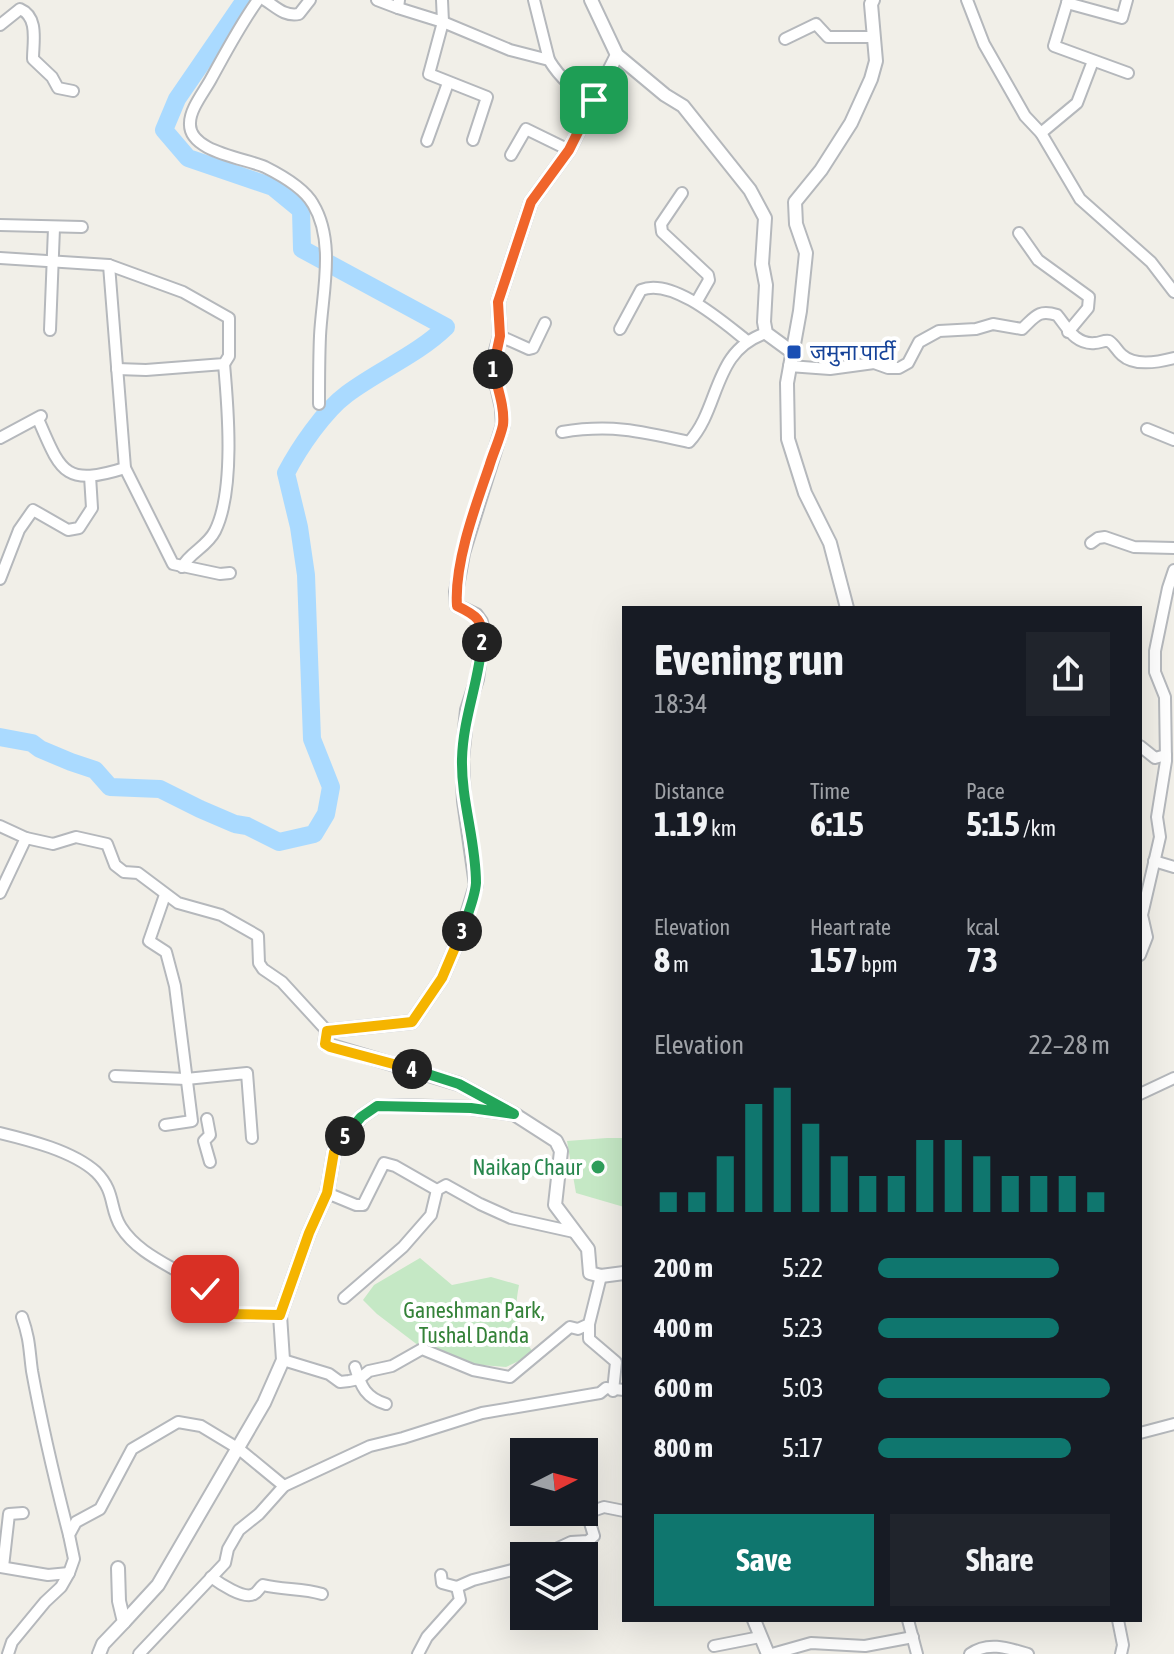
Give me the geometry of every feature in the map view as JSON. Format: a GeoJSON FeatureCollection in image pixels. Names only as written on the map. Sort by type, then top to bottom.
{"type":"FeatureCollection","features":[{"type":"Feature","properties":{"kind":"street"},"geometry":{"type":"LineString","coordinates":[[258,0],[227,49],[189,124],[194,137],[207,148],[264,167],[312,200],[322,222],[326,250],[319,404]]}},
{"type":"Feature","properties":{"kind":"street"},"geometry":{"type":"LineString","coordinates":[[265,0],[288,15],[294,15],[299,14],[310,0]]}},
{"type":"Feature","properties":{"kind":"street"},"geometry":{"type":"LineString","coordinates":[[377,0],[398,4],[510,50],[549,60]]}},
{"type":"Feature","properties":{"kind":"street"},"geometry":{"type":"LineString","coordinates":[[442,0],[443,22],[429,74],[487,97],[473,140]]}},
{"type":"Feature","properties":{"kind":"street"},"geometry":{"type":"LineString","coordinates":[[534,0],[549,60],[558,74],[577,91],[594,100]]}},
{"type":"Feature","properties":{"kind":"street"},"geometry":{"type":"LineString","coordinates":[[591,0],[617,55],[683,106],[750,190],[765,218],[762,264],[766,285],[766,333],[792,352]]}},
{"type":"Feature","properties":{"kind":"street"},"geometry":{"type":"LineString","coordinates":[[846,606],[830,543],[805,493],[788,439],[787,383],[806,253],[796,224],[795,202],[821,170],[851,123],[871,79],[876,61],[872,37],[873,0]]}},
{"type":"Feature","properties":{"kind":"street"},"geometry":{"type":"LineString","coordinates":[[967,0],[984,44],[1025,116],[1041,133],[1080,199],[1151,262],[1174,292]]}},
{"type":"Feature","properties":{"kind":"street"},"geometry":{"type":"LineString","coordinates":[[1127,0],[1122,18],[1068,1],[1053,43],[1128,73]]}},
{"type":"Feature","properties":{"kind":"street"},"geometry":{"type":"LineString","coordinates":[[0,25],[19,5],[26,11],[33,21],[33,59],[52,77],[58,88],[73,91]]}},
{"type":"Feature","properties":{"kind":"street"},"geometry":{"type":"LineString","coordinates":[[785,39],[816,24],[828,37],[872,37]]}},
{"type":"Feature","properties":{"kind":"street"},"geometry":{"type":"LineString","coordinates":[[327,1031],[412,1022],[442,978],[462,931],[476,885],[464,801],[462,759],[467,710],[477,679],[483,632],[476,615],[457,606],[456,592],[478,502],[503,425],[492,365],[500,336],[498,302],[531,202],[569,150],[617,55]]}},
{"type":"Feature","properties":{"kind":"street"},"geometry":{"type":"LineString","coordinates":[[1041,133],[1077,103],[1093,61]]}},
{"type":"Feature","properties":{"kind":"street"},"geometry":{"type":"LineString","coordinates":[[427,141],[448,83]]}},
{"type":"Feature","properties":{"kind":"street"},"geometry":{"type":"LineString","coordinates":[[511,155],[526,129],[569,150]]}},
{"type":"Feature","properties":{"kind":"street"},"geometry":{"type":"LineString","coordinates":[[682,193],[661,224],[662,232],[708,275],[709,280],[697,301]]}},
{"type":"Feature","properties":{"kind":"street"},"geometry":{"type":"LineString","coordinates":[[0,225],[82,227]]}},
{"type":"Feature","properties":{"kind":"street"},"geometry":{"type":"LineString","coordinates":[[50,330],[54,228]]}},
{"type":"Feature","properties":{"kind":"street"},"geometry":{"type":"LineString","coordinates":[[1019,233],[1038,260],[1089,297],[1088,308],[1068,332]]}},
{"type":"Feature","properties":{"kind":"street"},"geometry":{"type":"LineString","coordinates":[[0,258],[109,265],[183,292],[229,318],[229,356],[224,364],[229,446],[222,512],[215,533],[182,567]]}},
{"type":"Feature","properties":{"kind":"street"},"geometry":{"type":"LineString","coordinates":[[109,265],[125,468],[173,564],[220,574],[230,573]]}},
{"type":"Feature","properties":{"kind":"street"},"geometry":{"type":"LineString","coordinates":[[620,329],[641,290],[654,287],[697,301],[746,340]]}},
{"type":"Feature","properties":{"kind":"street"},"geometry":{"type":"LineString","coordinates":[[789,366],[830,369],[874,363],[899,368],[908,363],[919,342],[939,331],[976,329],[993,324],[1022,329],[1032,316],[1039,313],[1057,315],[1068,332],[1077,338],[1095,344],[1102,340],[1109,341],[1123,356],[1132,360],[1146,362],[1174,358]]}},
{"type":"Feature","properties":{"kind":"street"},"geometry":{"type":"LineString","coordinates":[[500,336],[533,348],[545,323]]}},
{"type":"Feature","properties":{"kind":"street"},"geometry":{"type":"LineString","coordinates":[[562,432],[595,427],[639,431],[689,442],[730,357],[746,340],[766,333]]}},
{"type":"Feature","properties":{"kind":"street"},"geometry":{"type":"LineString","coordinates":[[117,369],[224,364]]}},
{"type":"Feature","properties":{"kind":"street"},"geometry":{"type":"LineString","coordinates":[[0,438],[40,417],[53,455],[64,470],[90,476],[125,468]]}},
{"type":"Feature","properties":{"kind":"street"},"geometry":{"type":"LineString","coordinates":[[1147,429],[1174,440]]}},
{"type":"Feature","properties":{"kind":"street"},"geometry":{"type":"LineString","coordinates":[[0,579],[19,530],[33,510],[68,530],[79,528],[92,508],[90,476]]}},
{"type":"Feature","properties":{"kind":"street"},"geometry":{"type":"LineString","coordinates":[[1091,543],[1105,537],[1134,547],[1174,548]]}},
{"type":"Feature","properties":{"kind":"street"},"geometry":{"type":"LineString","coordinates":[[1142,950],[1147,937],[1142,915],[1160,837],[1157,817],[1166,755],[1165,697],[1155,672],[1155,651],[1174,570]]}},
{"type":"Feature","properties":{"kind":"street"},"geometry":{"type":"LineString","coordinates":[[1142,748],[1155,758],[1166,755]]}},
{"type":"Feature","properties":{"kind":"street"},"geometry":{"type":"LineString","coordinates":[[0,826],[26,838],[53,844],[76,837],[107,844],[115,865],[124,872],[138,873],[178,903],[221,915],[258,936],[259,963],[263,969],[282,982],[327,1031]]}},
{"type":"Feature","properties":{"kind":"street"},"geometry":{"type":"LineString","coordinates":[[0,893],[26,838]]}},
{"type":"Feature","properties":{"kind":"street"},"geometry":{"type":"LineString","coordinates":[[1154,861],[1174,867]]}},
{"type":"Feature","properties":{"kind":"street"},"geometry":{"type":"LineString","coordinates":[[165,895],[149,941],[166,952],[175,986],[192,1121]]}},
{"type":"Feature","properties":{"kind":"street"},"geometry":{"type":"LineString","coordinates":[[327,1031],[325,1044],[330,1047],[459,1084],[556,1141],[561,1151],[555,1205],[588,1249],[590,1273],[601,1276],[622,1273]]}},
{"type":"Feature","properties":{"kind":"street"},"geometry":{"type":"LineString","coordinates":[[115,1076],[186,1079],[247,1073],[252,1138]]}},
{"type":"Feature","properties":{"kind":"street"},"geometry":{"type":"LineString","coordinates":[[1142,1093],[1174,1078]]}},
{"type":"Feature","properties":{"kind":"street"},"geometry":{"type":"LineString","coordinates":[[99,1654],[103,1644],[158,1585],[239,1449],[283,1360],[280,1315],[309,1233],[327,1193],[334,1152],[351,1127],[377,1106],[471,1108],[514,1114]]}},
{"type":"Feature","properties":{"kind":"street"},"geometry":{"type":"LineString","coordinates":[[165,1125],[211,1118],[210,1135],[204,1141],[210,1162]]}},
{"type":"Feature","properties":{"kind":"street"},"geometry":{"type":"LineString","coordinates":[[0,1133],[44,1144],[93,1170],[110,1190],[120,1226],[131,1238],[168,1267],[205,1289],[228,1314],[280,1315]]}},
{"type":"Feature","properties":{"kind":"street"},"geometry":{"type":"LineString","coordinates":[[327,1193],[363,1205],[384,1163],[437,1190]]}},
{"type":"Feature","properties":{"kind":"street"},"geometry":{"type":"LineString","coordinates":[[344,1298],[403,1247],[431,1215],[437,1190],[446,1185],[511,1218],[574,1232]]}},
{"type":"Feature","properties":{"kind":"street"},"geometry":{"type":"LineString","coordinates":[[139,1654],[225,1563],[228,1549],[239,1530],[259,1514],[284,1486],[370,1446],[482,1413],[600,1393],[606,1388],[619,1390],[616,1362],[589,1339],[589,1324],[601,1276]]}},
{"type":"Feature","properties":{"kind":"street"},"geometry":{"type":"LineString","coordinates":[[8,1654],[12,1642],[61,1587],[74,1559],[32,1370],[30,1339],[22,1317]]}},
{"type":"Feature","properties":{"kind":"street"},"geometry":{"type":"LineString","coordinates":[[283,1360],[329,1374],[340,1382],[359,1379],[365,1373],[392,1366],[422,1349],[473,1370],[510,1377],[570,1327],[578,1329],[589,1324]]}},
{"type":"Feature","properties":{"kind":"street"},"geometry":{"type":"LineString","coordinates":[[355,1367],[370,1398],[386,1404]]}},
{"type":"Feature","properties":{"kind":"street"},"geometry":{"type":"LineString","coordinates":[[69,1535],[76,1522],[100,1509],[132,1449],[178,1422],[201,1426],[239,1449],[284,1486]]}},
{"type":"Feature","properties":{"kind":"street"},"geometry":{"type":"LineString","coordinates":[[1142,1432],[1174,1424]]}},
{"type":"Feature","properties":{"kind":"street"},"geometry":{"type":"LineString","coordinates":[[571,1542],[588,1541],[594,1536],[587,1513],[604,1507],[622,1511]]}},
{"type":"Feature","properties":{"kind":"street"},"geometry":{"type":"LineString","coordinates":[[23,1513],[9,1514],[1,1567],[48,1575],[69,1573]]}},
{"type":"Feature","properties":{"kind":"street"},"geometry":{"type":"LineString","coordinates":[[118,1568],[119,1601],[124,1622]]}},
{"type":"Feature","properties":{"kind":"street"},"geometry":{"type":"LineString","coordinates":[[441,1575],[442,1583],[457,1587],[510,1571]]}},
{"type":"Feature","properties":{"kind":"street"},"geometry":{"type":"LineString","coordinates":[[211,1577],[226,1589],[248,1595],[254,1594],[263,1585],[286,1590],[308,1589],[322,1594]]}},
{"type":"Feature","properties":{"kind":"street"},"geometry":{"type":"LineString","coordinates":[[418,1654],[427,1637],[460,1600],[457,1587]]}},
{"type":"Feature","properties":{"kind":"street"},"geometry":{"type":"LineString","coordinates":[[755,1622],[770,1654],[811,1643],[865,1646],[913,1637]]}},
{"type":"Feature","properties":{"kind":"street"},"geometry":{"type":"LineString","coordinates":[[909,1622],[917,1654]]}},
{"type":"Feature","properties":{"kind":"street"},"geometry":{"type":"LineString","coordinates":[[1118,1622],[1123,1645],[1121,1654]]}},
{"type":"Feature","properties":{"kind":"street"},"geometry":{"type":"LineString","coordinates":[[714,1646],[760,1637]]}},
{"type":"Feature","properties":{"kind":"street"},"geometry":{"type":"LineString","coordinates":[[970,1654],[990,1646],[1028,1654]]}},
{"type":"Feature","properties":{"kind":"green space","name":"Naikap Chaur"},"geometry":{"type":"Polygon","coordinates":[[[622,1138],[622,1206],[576,1193],[567,1141],[622,1138]]]}},
{"type":"Feature","properties":{"kind":"green space","name":"Ganeshman Park, Tushal Danda"},"geometry":{"type":"Polygon","coordinates":[[[420,1258],[452,1285],[491,1277],[519,1285],[516,1305],[518,1321],[534,1354],[506,1367],[469,1364],[423,1349],[363,1300],[374,1285],[420,1258]]]}},
{"type":"Feature","properties":{"kind":"waterway"},"geometry":{"type":"LineString","coordinates":[[0,737],[32,743],[95,770],[110,787],[160,789],[279,842],[314,834],[326,814],[331,787],[312,739],[306,575],[286,473],[313,430],[338,401],[423,346],[446,327],[302,249],[301,210],[273,187],[188,158],[164,130],[177,99],[245,0]]}},
{"type":"Feature","properties":{"kind":"place","name":"जमुना पार्टी"},"geometry":{"type":"Point","coordinates":[794,352]}},
{"type":"Feature","properties":{"kind":"place","name":"Naikap Chaur"},"geometry":{"type":"Point","coordinates":[598,1167]}},
{"type":"Feature","properties":{"kind":"route"},"geometry":{"type":"LineString","coordinates":[[205,1289],[228,1314],[280,1315],[309,1233],[327,1193],[334,1152],[351,1127],[377,1106],[471,1108],[514,1114],[459,1084],[325,1044],[327,1031],[412,1022],[442,978],[462,931],[476,885],[464,801],[462,759],[467,710],[477,679],[483,632],[476,615],[457,606],[456,592],[481,489],[503,425],[492,365],[500,336],[498,302],[531,202],[569,150],[594,100]]}}]}
